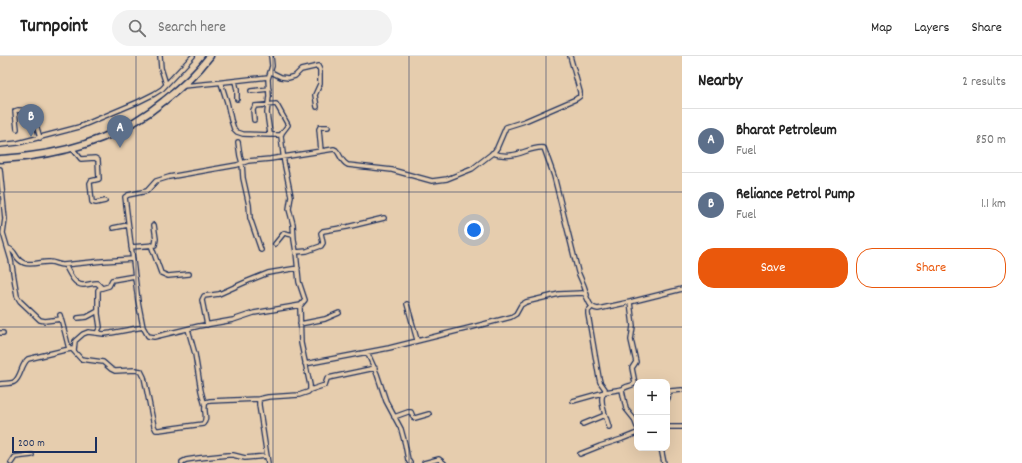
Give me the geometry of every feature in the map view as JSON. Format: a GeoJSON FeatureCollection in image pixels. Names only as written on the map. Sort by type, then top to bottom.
{"type":"FeatureCollection","features":[{"type":"Feature","properties":{"kind":"highway"},"geometry":{"type":"LineString","coordinates":[[0,155],[28,153],[69,145],[114,129],[161,100],[186,79],[205,56]]}},
{"type":"Feature","properties":{"kind":"highway"},"geometry":{"type":"LineString","coordinates":[[0,159],[31,156],[72,148],[104,138],[148,114],[183,86],[210,56]]}},
{"type":"Feature","properties":{"kind":"street"},"geometry":{"type":"LineString","coordinates":[[160,56],[166,84]]}},
{"type":"Feature","properties":{"kind":"street"},"geometry":{"type":"LineString","coordinates":[[0,145],[40,138],[79,127],[154,94],[162,89],[193,56]]}},
{"type":"Feature","properties":{"kind":"street"},"geometry":{"type":"LineString","coordinates":[[271,56],[272,66],[271,72],[268,76],[269,96],[267,113],[269,132],[271,135]]}},
{"type":"Feature","properties":{"kind":"street"},"geometry":{"type":"LineString","coordinates":[[301,305],[258,312],[233,320],[154,337],[148,336],[143,327],[128,225],[125,199],[126,196],[147,191],[156,181],[167,178],[237,165],[248,161],[336,150],[342,161],[346,164],[392,170],[432,181],[447,179],[468,172],[492,154],[497,148],[506,126],[546,112],[580,96],[570,56]]}},
{"type":"Feature","properties":{"kind":"street"},"geometry":{"type":"LineString","coordinates":[[271,72],[281,77],[288,78],[295,76],[301,70],[318,66],[320,70],[320,84],[315,95],[317,107]]}},
{"type":"Feature","properties":{"kind":"street"},"geometry":{"type":"LineString","coordinates":[[183,86],[221,83],[268,76]]}},
{"type":"Feature","properties":{"kind":"street"},"geometry":{"type":"LineString","coordinates":[[235,81],[237,90],[236,99]]}},
{"type":"Feature","properties":{"kind":"street"},"geometry":{"type":"LineString","coordinates":[[221,83],[231,120],[234,129],[237,132],[243,134],[281,136]]}},
{"type":"Feature","properties":{"kind":"street"},"geometry":{"type":"LineString","coordinates":[[251,91],[269,89]]}},
{"type":"Feature","properties":{"kind":"street"},"geometry":{"type":"LineString","coordinates":[[254,120],[253,108],[256,106],[276,104],[287,123],[287,126],[281,136],[283,157],[291,196],[289,209],[293,224],[299,282],[305,300],[300,308],[301,343],[310,390]]}},
{"type":"Feature","properties":{"kind":"street"},"geometry":{"type":"LineString","coordinates":[[17,130],[16,111],[32,111],[40,138]]}},
{"type":"Feature","properties":{"kind":"street"},"geometry":{"type":"LineString","coordinates":[[321,151],[319,129],[322,127],[328,128]]}},
{"type":"Feature","properties":{"kind":"street"},"geometry":{"type":"LineString","coordinates":[[238,142],[250,218],[261,250]]}},
{"type":"Feature","properties":{"kind":"street"},"geometry":{"type":"LineString","coordinates":[[72,148],[81,159],[95,158],[98,160],[99,179],[91,180],[90,183],[92,202],[96,203],[105,201]]}},
{"type":"Feature","properties":{"kind":"street"},"geometry":{"type":"LineString","coordinates":[[492,154],[504,156],[513,155],[544,148],[554,176],[578,272],[587,296],[594,309],[630,302],[682,288]]}},
{"type":"Feature","properties":{"kind":"street"},"geometry":{"type":"LineString","coordinates":[[0,169],[5,219],[3,233],[11,260],[18,299],[40,320],[46,321],[60,317],[69,349]]}},
{"type":"Feature","properties":{"kind":"street"},"geometry":{"type":"LineString","coordinates":[[296,252],[307,251],[322,246],[323,243],[321,234],[323,231],[348,227],[384,218]]}},
{"type":"Feature","properties":{"kind":"street"},"geometry":{"type":"LineString","coordinates":[[113,228],[128,225]]}},
{"type":"Feature","properties":{"kind":"street"},"geometry":{"type":"LineString","coordinates":[[131,247],[155,244],[157,242],[154,225]]}},
{"type":"Feature","properties":{"kind":"street"},"geometry":{"type":"LineString","coordinates":[[275,244],[284,233],[293,235]]}},
{"type":"Feature","properties":{"kind":"street"},"geometry":{"type":"LineString","coordinates":[[151,245],[161,273],[168,276],[189,274]]}},
{"type":"Feature","properties":{"kind":"street"},"geometry":{"type":"LineString","coordinates":[[8,248],[13,251],[17,258],[29,264],[51,262],[57,265],[65,265],[133,259]]}},
{"type":"Feature","properties":{"kind":"street"},"geometry":{"type":"LineString","coordinates":[[65,265],[76,282],[83,285],[97,283],[102,288]]}},
{"type":"Feature","properties":{"kind":"street"},"geometry":{"type":"LineString","coordinates":[[207,325],[202,300],[204,296],[219,294],[268,273],[298,268]]}},
{"type":"Feature","properties":{"kind":"street"},"geometry":{"type":"LineString","coordinates":[[97,333],[100,327],[98,312],[99,289],[109,286],[111,281],[114,279],[135,276]]}},
{"type":"Feature","properties":{"kind":"street"},"geometry":{"type":"LineString","coordinates":[[305,364],[389,348],[469,328],[516,314],[521,305],[526,302],[558,295],[582,293],[587,296]]}},
{"type":"Feature","properties":{"kind":"street"},"geometry":{"type":"LineString","coordinates":[[573,401],[632,386],[635,383],[632,370],[636,362],[631,340],[633,326],[630,302]]}},
{"type":"Feature","properties":{"kind":"street"},"geometry":{"type":"LineString","coordinates":[[408,304],[417,340]]}},
{"type":"Feature","properties":{"kind":"street"},"geometry":{"type":"LineString","coordinates":[[592,307],[588,312],[599,378],[600,382],[605,388],[602,398],[609,427]]}},
{"type":"Feature","properties":{"kind":"street"},"geometry":{"type":"LineString","coordinates":[[78,318],[87,317],[98,312]]}},
{"type":"Feature","properties":{"kind":"street"},"geometry":{"type":"LineString","coordinates":[[300,324],[326,319],[339,314]]}},
{"type":"Feature","properties":{"kind":"street"},"geometry":{"type":"LineString","coordinates":[[74,351],[77,338],[88,332],[104,334],[115,333],[143,327]]}},
{"type":"Feature","properties":{"kind":"street"},"geometry":{"type":"LineString","coordinates":[[0,384],[15,380],[26,360],[69,349],[74,351],[81,359],[103,362],[110,369],[115,371],[141,371],[144,377],[156,430],[203,424],[206,418],[205,406],[201,392],[195,354],[188,329]]}},
{"type":"Feature","properties":{"kind":"street"},"geometry":{"type":"LineString","coordinates":[[367,352],[379,378],[386,401],[403,436],[410,463]]}},
{"type":"Feature","properties":{"kind":"street"},"geometry":{"type":"LineString","coordinates":[[205,406],[206,402],[214,400],[259,400],[268,397],[299,395],[325,386],[328,378],[374,368]]}},
{"type":"Feature","properties":{"kind":"street"},"geometry":{"type":"LineString","coordinates":[[623,388],[622,392],[626,409],[634,420]]}},
{"type":"Feature","properties":{"kind":"street"},"geometry":{"type":"LineString","coordinates":[[670,391],[682,390]]}},
{"type":"Feature","properties":{"kind":"street"},"geometry":{"type":"LineString","coordinates":[[259,400],[268,463]]}},
{"type":"Feature","properties":{"kind":"street"},"geometry":{"type":"LineString","coordinates":[[394,417],[408,412],[411,412],[415,418],[429,414]]}},
{"type":"Feature","properties":{"kind":"street"},"geometry":{"type":"LineString","coordinates":[[583,424],[605,415]]}},
{"type":"Feature","properties":{"kind":"street"},"geometry":{"type":"LineString","coordinates":[[670,428],[682,428]]}},
{"type":"Feature","properties":{"kind":"street"},"geometry":{"type":"LineString","coordinates":[[580,454],[634,434]]}},
{"type":"Feature","properties":{"kind":"street"},"geometry":{"type":"LineString","coordinates":[[662,451],[664,463]]}},
{"type":"Feature","properties":{"kind":"street"},"geometry":{"type":"LineString","coordinates":[[11,463],[15,457],[32,455]]}},
{"type":"Feature","properties":{"kind":"street"},"geometry":{"type":"LineString","coordinates":[[182,463],[186,460],[202,457],[231,455],[245,458],[267,456]]}},
{"type":"Feature","properties":{"kind":"street"},"geometry":{"type":"LineString","coordinates":[[424,463],[439,459],[444,463]]}},
{"type":"Feature","properties":{"kind":"place","name":"Reliance Petrol Pump"},"geometry":{"type":"Point","coordinates":[31,137]}},
{"type":"Feature","properties":{"kind":"place","name":"Bharat Petroleum"},"geometry":{"type":"Point","coordinates":[120,148]}}]}
